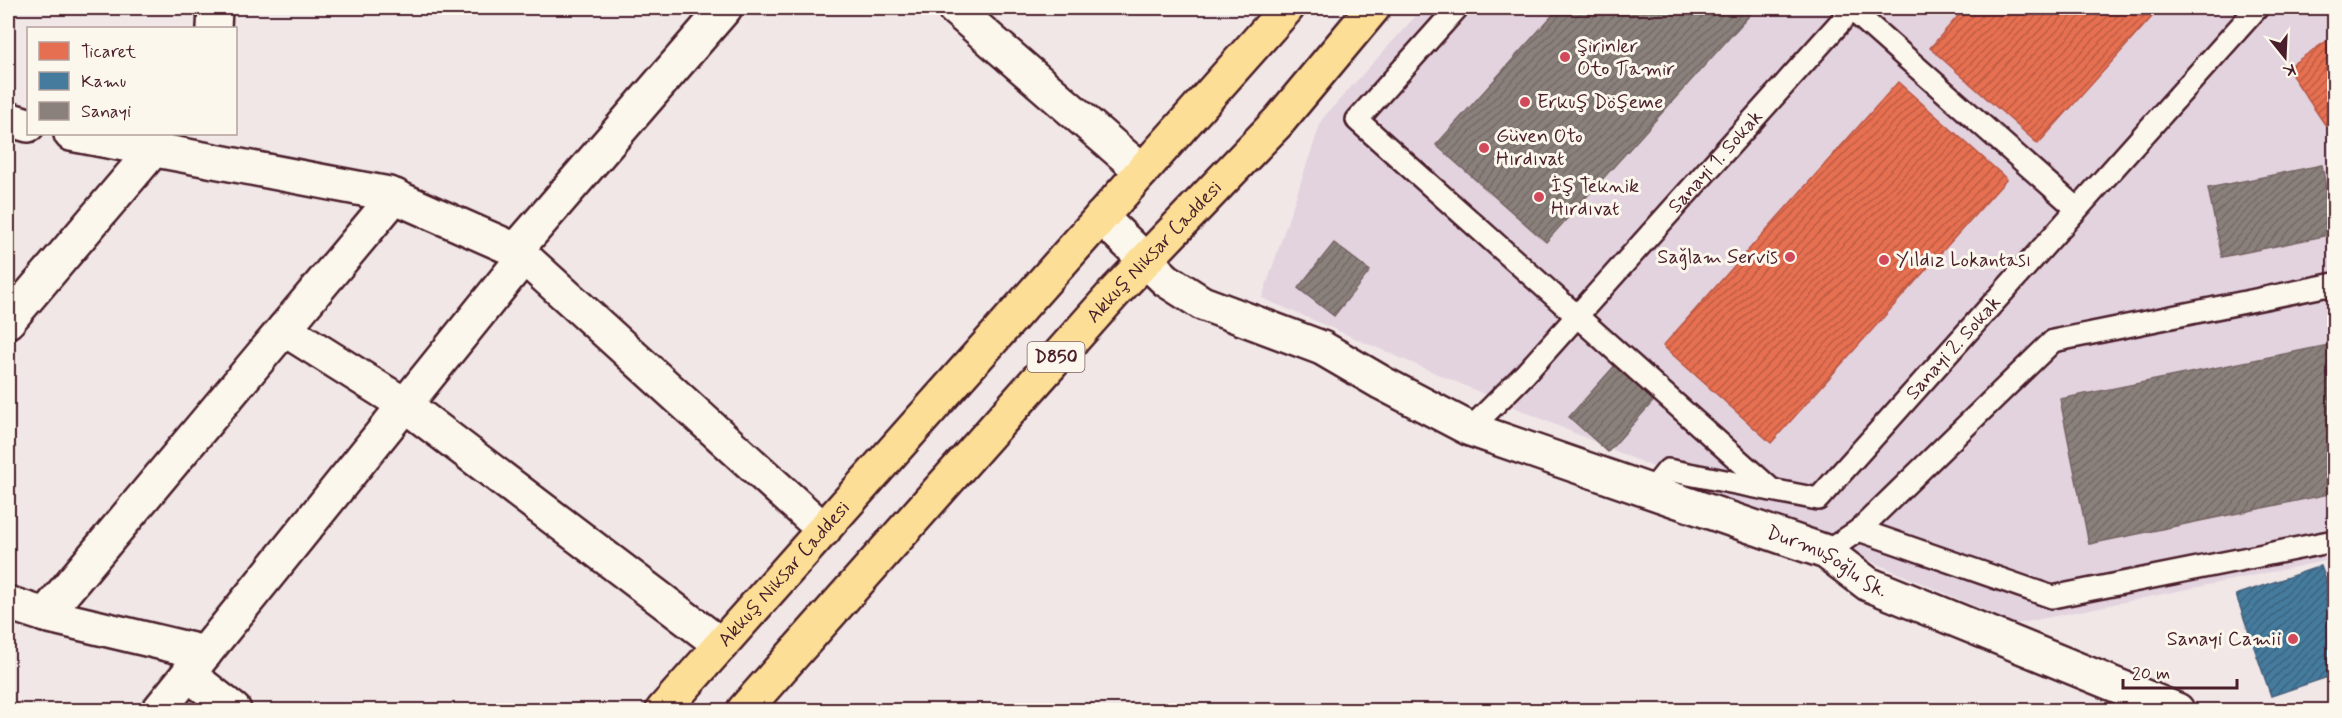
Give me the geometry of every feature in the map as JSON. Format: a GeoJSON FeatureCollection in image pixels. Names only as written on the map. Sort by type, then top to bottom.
{"type":"FeatureCollection","features":[{"type":"Feature","properties":{"kind":"main road","name":"Akkuş Niksar Caddesi"},"geometry":{"type":"LineString","coordinates":[[663,711],[1287,8]]}},
{"type":"Feature","properties":{"kind":"main road","name":"Akkuş Niksar Caddesi"},"geometry":{"type":"LineString","coordinates":[[744,711],[1145,260],[1278,122],[1373,8]]}},
{"type":"Feature","properties":{"kind":"street"},"geometry":{"type":"LineString","coordinates":[[214,27],[215,8]]}},
{"type":"Feature","properties":{"kind":"street"},"geometry":{"type":"LineString","coordinates":[[159,711],[405,405],[520,254],[725,8]]}},
{"type":"Feature","properties":{"kind":"street"},"geometry":{"type":"LineString","coordinates":[[954,8],[1142,171]]}},
{"type":"Feature","properties":{"kind":"street"},"geometry":{"type":"LineString","coordinates":[[8,119],[27,125]]}},
{"type":"Feature","properties":{"kind":"street"},"geometry":{"type":"LineString","coordinates":[[77,135],[154,149],[208,147],[395,196],[520,254],[824,530]]}},
{"type":"Feature","properties":{"kind":"street"},"geometry":{"type":"LineString","coordinates":[[8,321],[154,149]]}},
{"type":"Feature","properties":{"kind":"street"},"geometry":{"type":"LineString","coordinates":[[45,615],[395,196]]}},
{"type":"Feature","properties":{"kind":"street","name":"Durmuşoğlu Sk."},"geometry":{"type":"LineString","coordinates":[[1101,217],[1166,280],[1202,303],[1322,348],[1382,383],[1470,429],[1826,552],[1868,584],[2177,711]]}},
{"type":"Feature","properties":{"kind":"street"},"geometry":{"type":"LineString","coordinates":[[284,329],[405,405],[721,645]]}},
{"type":"Feature","properties":{"kind":"street"},"geometry":{"type":"LineString","coordinates":[[8,603],[197,664],[234,711]]}},
{"type":"Feature","properties":{"kind":"lane"},"geometry":{"type":"LineString","coordinates":[[1457,8],[1356,120],[1773,490]]}},
{"type":"Feature","properties":{"kind":"lane"},"geometry":{"type":"LineString","coordinates":[[1851,8],[2077,209]]}},
{"type":"Feature","properties":{"kind":"lane","name":"Sanayi 1. Sokak"},"geometry":{"type":"LineString","coordinates":[[1470,429],[1577,316],[1851,8]]}},
{"type":"Feature","properties":{"kind":"lane","name":"Sanayi 2. Sokak"},"geometry":{"type":"LineString","coordinates":[[1650,492],[1668,470],[1818,499],[2257,8]]}},
{"type":"Feature","properties":{"kind":"lane"},"geometry":{"type":"LineString","coordinates":[[1826,552],[1859,530],[2053,341],[2334,284]]}},
{"type":"Feature","properties":{"kind":"lane"},"geometry":{"type":"LineString","coordinates":[[1859,530],[2052,597],[2334,541]]}},
{"type":"Feature","properties":{"kind":"shaded area"},"geometry":{"type":"Polygon","coordinates":[[[1423,8],[2334,8],[2334,559],[2016,624],[1262,298],[1322,119],[1423,8]]]}},
{"type":"Feature","properties":{"kind":"building: Ticaret"},"geometry":{"type":"Polygon","coordinates":[[[1965,8],[2160,8],[2038,144],[1930,48],[1965,8]]]}},
{"type":"Feature","properties":{"kind":"building: Ticaret"},"geometry":{"type":"Polygon","coordinates":[[[2334,36],[2334,138],[2287,68],[2334,36]]]}},
{"type":"Feature","properties":{"kind":"building: Ticaret"},"geometry":{"type":"Polygon","coordinates":[[[1898,82],[2007,179],[1771,443],[1663,346],[1898,82]]]}},
{"type":"Feature","properties":{"kind":"building: Kamu","name":"Sanayi Camii"},"geometry":{"type":"Polygon","coordinates":[[[2321,566],[2334,603],[2334,675],[2271,696],[2236,595],[2321,566]]]}},
{"type":"Feature","properties":{"kind":"building: Sanayi"},"geometry":{"type":"Polygon","coordinates":[[[1559,8],[1756,8],[1546,242],[1436,145],[1559,8]]]}},
{"type":"Feature","properties":{"kind":"building: Sanayi"},"geometry":{"type":"Polygon","coordinates":[[[2322,165],[2334,234],[2222,257],[2208,188],[2322,165]]]}},
{"type":"Feature","properties":{"kind":"building: Sanayi"},"geometry":{"type":"Polygon","coordinates":[[[1334,243],[1370,271],[1334,316],[1298,288],[1334,243]]]}},
{"type":"Feature","properties":{"kind":"building: Sanayi"},"geometry":{"type":"Polygon","coordinates":[[[2334,344],[2334,493],[2089,544],[2060,399],[2334,344]]]}},
{"type":"Feature","properties":{"kind":"building: Sanayi"},"geometry":{"type":"Polygon","coordinates":[[[1618,362],[1657,397],[1608,452],[1569,417],[1618,362]]]}},
{"type":"Feature","properties":{"kind":"place","name":"Şirinler Oto Tamir"},"geometry":{"type":"Point","coordinates":[1565,57]}},
{"type":"Feature","properties":{"kind":"place","name":"Erkuş Döşeme"},"geometry":{"type":"Point","coordinates":[1525,102]}},
{"type":"Feature","properties":{"kind":"place","name":"Güven Oto Hırdıvat"},"geometry":{"type":"Point","coordinates":[1484,148]}},
{"type":"Feature","properties":{"kind":"place","name":"İş Teknik Hırdıvat"},"geometry":{"type":"Point","coordinates":[1539,197]}},
{"type":"Feature","properties":{"kind":"place","name":"Sağlam Servis"},"geometry":{"type":"Point","coordinates":[1790,257]}},
{"type":"Feature","properties":{"kind":"place","name":"Yıldız Lokantası"},"geometry":{"type":"Point","coordinates":[1884,260]}},
{"type":"Feature","properties":{"kind":"place","name":"Sanayi Camii"},"geometry":{"type":"Point","coordinates":[2293,639]}}]}
